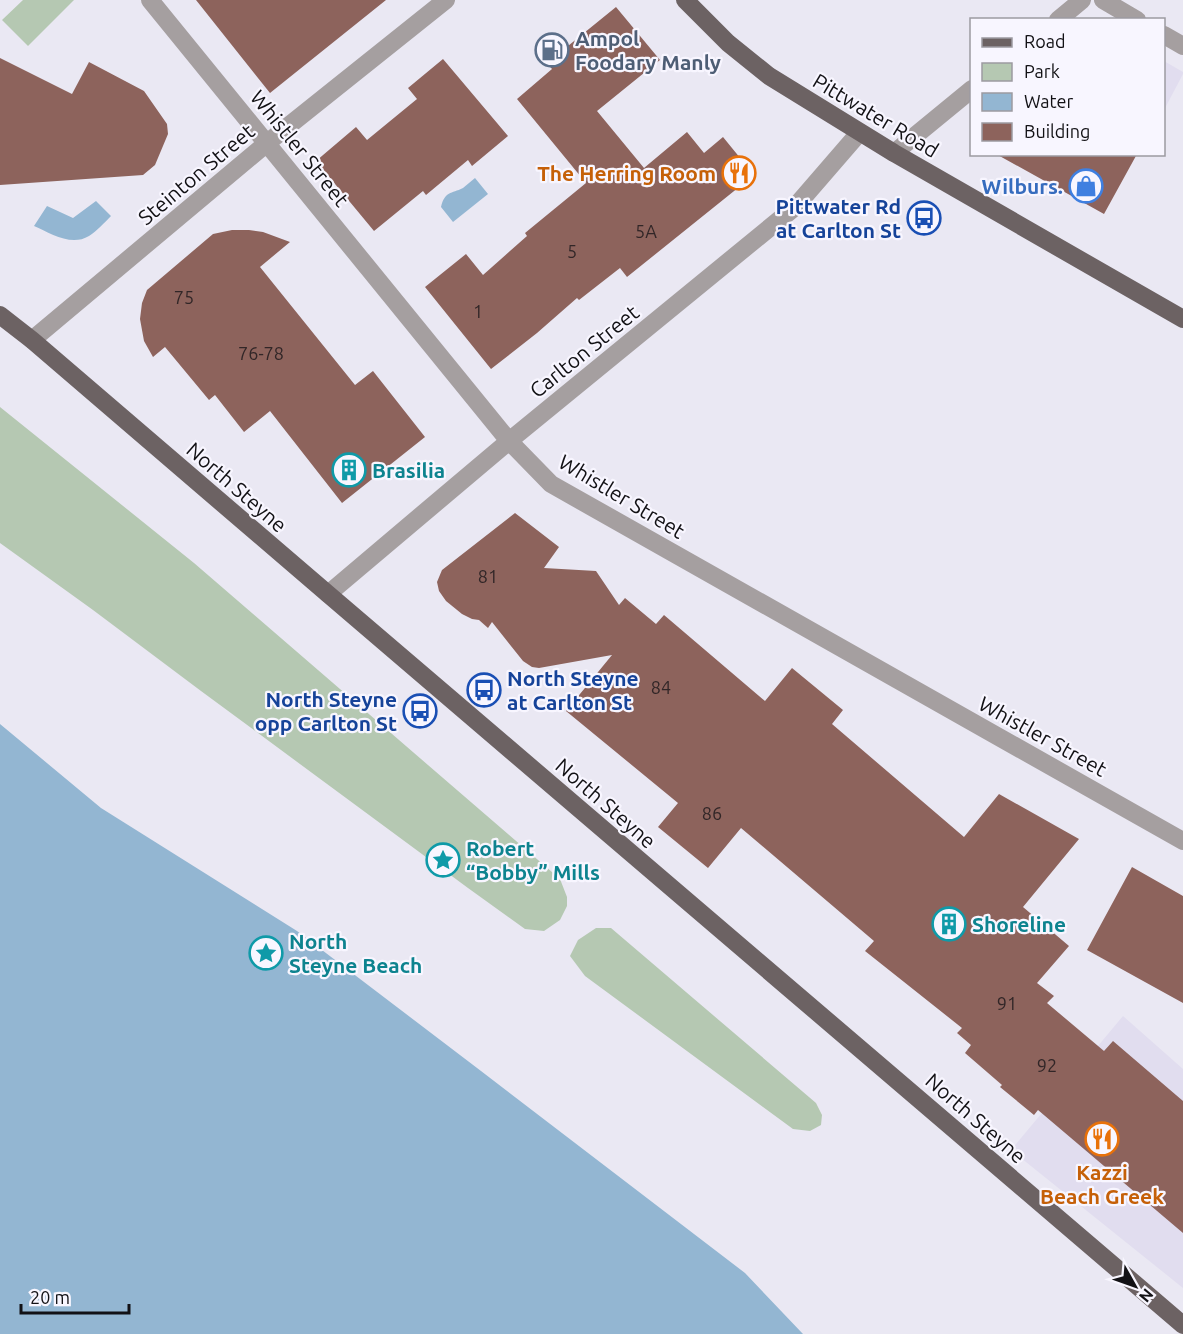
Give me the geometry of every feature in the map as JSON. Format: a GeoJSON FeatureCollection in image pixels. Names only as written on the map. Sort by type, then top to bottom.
{"type":"FeatureCollection","features":[{"type":"Feature","properties":{"kind":"main road","name":"Pittwater Road"},"geometry":{"type":"LineString","coordinates":[[685,0],[728,43],[769,76],[859,133],[1183,319]]}},
{"type":"Feature","properties":{"kind":"main road","name":"North Steyne"},"geometry":{"type":"LineString","coordinates":[[0,315],[1183,1325]]}},
{"type":"Feature","properties":{"kind":"street","name":"Whistler Street"},"geometry":{"type":"LineString","coordinates":[[150,0],[508,441],[551,484],[1183,841]]}},
{"type":"Feature","properties":{"kind":"street","name":"Steinton Street"},"geometry":{"type":"LineString","coordinates":[[32,340],[267,143],[446,0]]}},
{"type":"Feature","properties":{"kind":"street"},"geometry":{"type":"LineString","coordinates":[[1060,18],[1082,0]]}},
{"type":"Feature","properties":{"kind":"street"},"geometry":{"type":"LineString","coordinates":[[1103,0],[1134,18]]}},
{"type":"Feature","properties":{"kind":"street"},"geometry":{"type":"LineString","coordinates":[[1165,36],[1183,46]]}},
{"type":"Feature","properties":{"kind":"street"},"geometry":{"type":"LineString","coordinates":[[894,153],[970,91]]}},
{"type":"Feature","properties":{"kind":"street","name":"Carlton Street"},"geometry":{"type":"LineString","coordinates":[[327,594],[508,441],[795,207],[859,133]]}},
{"type":"Feature","properties":{"kind":"shaded area"},"geometry":{"type":"Polygon","coordinates":[[[1165,62],[1183,74],[1165,108],[1165,62]]]}},
{"type":"Feature","properties":{"kind":"shaded area"},"geometry":{"type":"Polygon","coordinates":[[[1123,1016],[1183,1069],[1183,1288],[1011,1150],[1123,1016]]]}},
{"type":"Feature","properties":{"kind":"green space"},"geometry":{"type":"Polygon","coordinates":[[[23,0],[74,0],[28,46],[2,20],[23,0]]]}},
{"type":"Feature","properties":{"kind":"green space"},"geometry":{"type":"Polygon","coordinates":[[[0,407],[194,563],[560,879],[567,897],[567,906],[560,920],[544,931],[525,929],[0,543],[0,407]]]}},
{"type":"Feature","properties":{"kind":"green space"},"geometry":{"type":"Polygon","coordinates":[[[596,928],[611,928],[816,1103],[822,1115],[821,1125],[810,1131],[793,1129],[585,976],[570,956],[578,940],[596,928]]]}},
{"type":"Feature","properties":{"kind":"water"},"geometry":{"type":"Polygon","coordinates":[[[475,178],[488,194],[453,222],[441,207],[444,198],[463,188],[475,178]]]}},
{"type":"Feature","properties":{"kind":"water"},"geometry":{"type":"Polygon","coordinates":[[[96,201],[111,216],[95,232],[82,239],[68,240],[34,226],[47,206],[73,218],[96,201]]]}},
{"type":"Feature","properties":{"kind":"water"},"geometry":{"type":"Polygon","coordinates":[[[0,724],[101,808],[297,931],[745,1273],[803,1334],[0,1334],[0,724]]]}},
{"type":"Feature","properties":{"kind":"building"},"geometry":{"type":"Polygon","coordinates":[[[196,0],[386,0],[270,93],[196,0]]]}},
{"type":"Feature","properties":{"kind":"building"},"geometry":{"type":"Polygon","coordinates":[[[616,7],[660,60],[597,111],[644,168],[687,132],[704,153],[723,137],[754,175],[627,277],[620,268],[579,300],[577,298],[491,369],[425,287],[466,254],[483,275],[527,236],[525,233],[586,183],[517,99],[552,69],[547,63],[616,7]]]}},
{"type":"Feature","properties":{"kind":"building"},"geometry":{"type":"Polygon","coordinates":[[[0,58],[72,94],[89,62],[144,91],[167,124],[168,134],[155,165],[143,175],[0,185],[0,58]]]}},
{"type":"Feature","properties":{"kind":"building"},"geometry":{"type":"Polygon","coordinates":[[[443,59],[508,136],[472,166],[468,160],[426,195],[423,191],[374,231],[316,161],[356,127],[367,140],[417,99],[408,88],[443,59]]]}},
{"type":"Feature","properties":{"kind":"building"},"geometry":{"type":"Polygon","coordinates":[[[1000,156],[1136,156],[1104,214],[1000,156]]]}},
{"type":"Feature","properties":{"kind":"building"},"geometry":{"type":"Polygon","coordinates":[[[232,230],[263,232],[290,242],[260,267],[355,385],[373,371],[425,437],[342,503],[270,411],[244,432],[215,395],[209,400],[165,347],[153,357],[144,341],[140,319],[142,303],[147,290],[213,234],[232,230]]]}},
{"type":"Feature","properties":{"kind":"building"},"geometry":{"type":"Polygon","coordinates":[[[515,513],[559,547],[544,568],[596,571],[619,605],[625,598],[656,624],[664,615],[765,701],[792,668],[843,710],[832,724],[964,837],[999,794],[1079,839],[1023,907],[1069,946],[1037,983],[1054,996],[1047,1003],[1104,1051],[1113,1041],[1183,1101],[1183,1233],[1038,1110],[1034,1115],[1000,1087],[1002,1085],[965,1053],[971,1045],[957,1033],[962,1028],[865,951],[874,941],[741,828],[708,868],[658,827],[678,803],[566,711],[612,655],[539,668],[532,667],[523,661],[492,622],[488,628],[479,620],[462,614],[446,601],[439,591],[437,582],[442,570],[515,513]]]}},
{"type":"Feature","properties":{"kind":"building"},"geometry":{"type":"Polygon","coordinates":[[[1132,867],[1183,896],[1183,1003],[1087,950],[1132,867]]]}},
{"type":"Feature","properties":{"kind":"place","name":"Ampol Foodary Manly"},"geometry":{"type":"Point","coordinates":[552,50]}},
{"type":"Feature","properties":{"kind":"place","name":"The Herring Room"},"geometry":{"type":"Point","coordinates":[739,173]}},
{"type":"Feature","properties":{"kind":"place","name":"Wilburs."},"geometry":{"type":"Point","coordinates":[1086,186]}},
{"type":"Feature","properties":{"kind":"place","name":"Pittwater Rd at Carlton St"},"geometry":{"type":"Point","coordinates":[924,218]}},
{"type":"Feature","properties":{"kind":"place","name":"Brasilia"},"geometry":{"type":"Point","coordinates":[349,470]}},
{"type":"Feature","properties":{"kind":"place","name":"North Steyne at Carlton St"},"geometry":{"type":"Point","coordinates":[484,690]}},
{"type":"Feature","properties":{"kind":"place","name":"North Steyne opp Carlton St"},"geometry":{"type":"Point","coordinates":[420,711]}},
{"type":"Feature","properties":{"kind":"place","name":"Robert “Bobby” Mills"},"geometry":{"type":"Point","coordinates":[443,860]}},
{"type":"Feature","properties":{"kind":"place","name":"Shoreline"},"geometry":{"type":"Point","coordinates":[949,924]}},
{"type":"Feature","properties":{"kind":"place","name":"North Steyne Beach"},"geometry":{"type":"Point","coordinates":[266,953]}},
{"type":"Feature","properties":{"kind":"place","name":"Kazzi Beach Greek"},"geometry":{"type":"Point","coordinates":[1102,1139]}}]}
